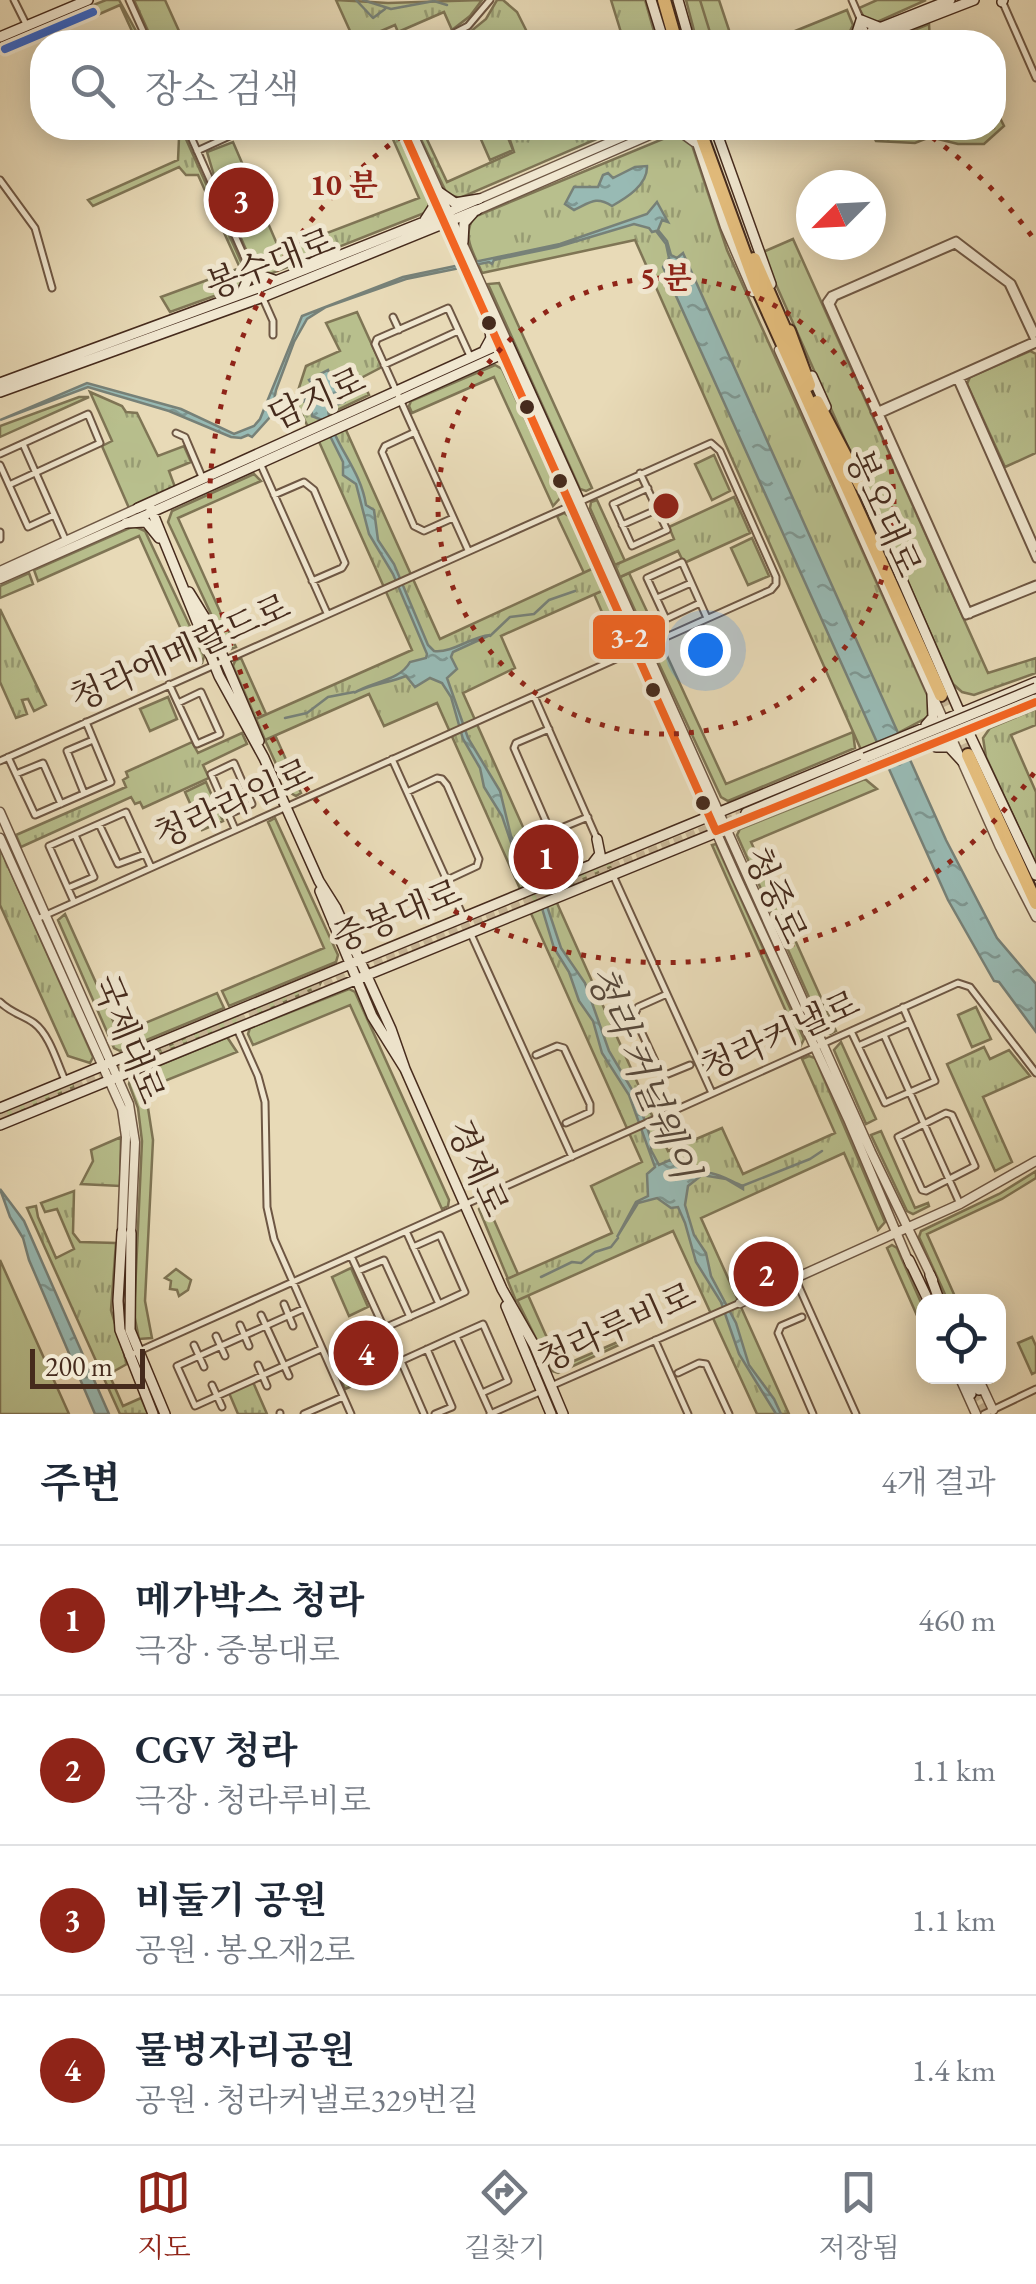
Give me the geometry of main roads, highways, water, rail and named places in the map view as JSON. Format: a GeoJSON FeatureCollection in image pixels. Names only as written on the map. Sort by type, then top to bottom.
{"type":"FeatureCollection","features":[{"type":"Feature","properties":{"kind":"highway"},"geometry":{"type":"LineString","coordinates":[[671,0],[680,30]]}},
{"type":"Feature","properties":{"kind":"highway","name":"봉오대로"},"geometry":{"type":"LineString","coordinates":[[709,140],[740,230],[805,386],[943,693]]}},
{"type":"Feature","properties":{"kind":"highway"},"geometry":{"type":"LineString","coordinates":[[780,306],[805,386]]}},
{"type":"Feature","properties":{"kind":"highway"},"geometry":{"type":"LineString","coordinates":[[763,315],[805,386]]}},
{"type":"Feature","properties":{"kind":"highway"},"geometry":{"type":"LineString","coordinates":[[813,403],[861,486]]}},
{"type":"Feature","properties":{"kind":"highway"},"geometry":{"type":"LineString","coordinates":[[813,403],[838,484]]}},
{"type":"Feature","properties":{"kind":"highway"},"geometry":{"type":"LineString","coordinates":[[970,755],[1036,889]]}},
{"type":"Feature","properties":{"kind":"highway"},"geometry":{"type":"LineString","coordinates":[[970,755],[1036,903]]}},
{"type":"Feature","properties":{"kind":"main road"},"geometry":{"type":"LineString","coordinates":[[0,37],[88,0]]}},
{"type":"Feature","properties":{"kind":"main road"},"geometry":{"type":"LineString","coordinates":[[652,0],[661,30]]}},
{"type":"Feature","properties":{"kind":"main road"},"geometry":{"type":"LineString","coordinates":[[878,30],[950,0]]}},
{"type":"Feature","properties":{"kind":"main road"},"geometry":{"type":"LineString","coordinates":[[897,30],[974,0]]}},
{"type":"Feature","properties":{"kind":"main road"},"geometry":{"type":"LineString","coordinates":[[858,30],[861,20],[881,28]]}},
{"type":"Feature","properties":{"kind":"main road","name":"봉오대로"},"geometry":{"type":"LineString","coordinates":[[714,140],[722,149],[780,306],[861,486],[943,693],[960,712],[970,755],[1036,875]]}},
{"type":"Feature","properties":{"kind":"main road"},"geometry":{"type":"LineString","coordinates":[[424,222],[436,194],[455,203],[478,205]]}},
{"type":"Feature","properties":{"kind":"main road"},"geometry":{"type":"LineString","coordinates":[[462,248],[464,223],[478,205]]}},
{"type":"Feature","properties":{"kind":"main road","name":"봉수대로"},"geometry":{"type":"LineString","coordinates":[[283,282],[478,205]]}},
{"type":"Feature","properties":{"kind":"main road","name":"봉수대로"},"geometry":{"type":"LineString","coordinates":[[0,383],[260,293],[424,222],[447,218]]}},
{"type":"Feature","properties":{"kind":"main road"},"geometry":{"type":"LineString","coordinates":[[237,300],[251,272],[283,282]]}},
{"type":"Feature","properties":{"kind":"main road","name":"봉수대로"},"geometry":{"type":"LineString","coordinates":[[0,392],[237,300]]}},
{"type":"Feature","properties":{"kind":"main road"},"geometry":{"type":"LineString","coordinates":[[477,359],[490,342],[488,324]]}},
{"type":"Feature","properties":{"kind":"main road"},"geometry":{"type":"LineString","coordinates":[[170,551],[163,518],[167,509],[179,501],[258,460],[505,348]]}},
{"type":"Feature","properties":{"kind":"main road","name":"청중로"},"geometry":{"type":"LineString","coordinates":[[505,348],[575,502],[510,372],[505,348]]}},
{"type":"Feature","properties":{"kind":"main road"},"geometry":{"type":"LineString","coordinates":[[477,359],[501,363],[510,372]]}},
{"type":"Feature","properties":{"kind":"main road","name":"담지로"},"geometry":{"type":"LineString","coordinates":[[146,508],[203,480],[258,460]]}},
{"type":"Feature","properties":{"kind":"main road"},"geometry":{"type":"LineString","coordinates":[[146,508],[179,501]]}},
{"type":"Feature","properties":{"kind":"main road","name":"경제로"},"geometry":{"type":"LineString","coordinates":[[146,508],[220,661],[236,712],[264,758],[319,881],[360,960],[391,1029],[404,1070],[556,1412]]}},
{"type":"Feature","properties":{"kind":"main road"},"geometry":{"type":"LineString","coordinates":[[126,523],[146,522],[170,551]]}},
{"type":"Feature","properties":{"kind":"main road","name":"중봉대로"},"geometry":{"type":"LineString","coordinates":[[866,760],[914,730],[994,699],[1036,688]]}},
{"type":"Feature","properties":{"kind":"main road","name":"중봉대로"},"geometry":{"type":"LineString","coordinates":[[0,1108],[721,811],[745,810],[1036,688]]}},
{"type":"Feature","properties":{"kind":"main road"},"geometry":{"type":"LineString","coordinates":[[914,730],[933,718],[943,693],[968,703],[994,699]]}},
{"type":"Feature","properties":{"kind":"main road","name":"중봉대로"},"geometry":{"type":"LineString","coordinates":[[866,760],[924,748],[1036,702]]}},
{"type":"Feature","properties":{"kind":"main road"},"geometry":{"type":"LineString","coordinates":[[924,748],[949,747],[970,755],[979,733],[999,716]]}},
{"type":"Feature","properties":{"kind":"main road","name":"중봉대로"},"geometry":{"type":"LineString","coordinates":[[0,1124],[728,826],[745,810]]}},
{"type":"Feature","properties":{"kind":"main road"},"geometry":{"type":"LineString","coordinates":[[674,847],[688,834],[682,828]]}},
{"type":"Feature","properties":{"kind":"main road"},"geometry":{"type":"LineString","coordinates":[[592,864],[600,854],[597,839],[607,854],[614,855]]}},
{"type":"Feature","properties":{"kind":"main road","name":"경제로"},"geometry":{"type":"LineString","coordinates":[[319,881],[320,892],[372,1016],[404,1070]]}},
{"type":"Feature","properties":{"kind":"main road"},"geometry":{"type":"LineString","coordinates":[[394,947],[390,956],[400,960]]}},
{"type":"Feature","properties":{"kind":"main road"},"geometry":{"type":"LineString","coordinates":[[319,976],[328,981],[319,992]]}},
{"type":"Feature","properties":{"kind":"main road"},"geometry":{"type":"LineString","coordinates":[[155,1060],[148,1056],[160,1042]]}},
{"type":"Feature","properties":{"kind":"main road"},"geometry":{"type":"LineString","coordinates":[[65,1097],[83,1085],[81,1080],[70,1079]]}},
{"type":"Feature","properties":{"kind":"main road","name":"국제대로"},"geometry":{"type":"LineString","coordinates":[[126,1232],[132,1354],[153,1414]]}},
{"type":"Feature","properties":{"kind":"main road","name":"청중로"},"geometry":{"type":"LineString","coordinates":[[909,1260],[924,1294]]}},
{"type":"Feature","properties":{"kind":"main road","name":"청중로"},"geometry":{"type":"LineString","coordinates":[[930,1275],[938,1294]]}},
{"type":"Feature","properties":{"kind":"main road","name":"국제대로"},"geometry":{"type":"LineString","coordinates":[[132,1354],[165,1414]]}},
{"type":"Feature","properties":{"kind":"main road"},"geometry":{"type":"LineString","coordinates":[[968,1384],[977,1395],[976,1384]]}},
{"type":"Feature","properties":{"kind":"water"},"geometry":{"type":"Polygon","coordinates":[[[647,166],[640,185],[612,206],[597,201],[574,210],[565,204],[574,187],[598,187],[603,175],[608,173],[613,178],[635,167],[647,166]]]}},
{"type":"Feature","properties":{"kind":"water"},"geometry":{"type":"Polygon","coordinates":[[[657,202],[668,222],[662,220],[658,230],[667,241],[671,255],[677,258],[683,253],[946,840],[997,938],[1036,984],[1036,1032],[999,982],[994,981],[948,900],[663,267],[669,258],[666,244],[656,231],[634,224],[557,247],[494,260],[492,264],[406,279],[326,307],[307,319],[276,390],[271,416],[252,437],[231,437],[169,411],[88,387],[0,420],[87,383],[181,409],[234,434],[254,426],[260,419],[302,316],[403,277],[560,244],[647,214],[657,202]]]}},
{"type":"Feature","properties":{"kind":"water"},"geometry":{"type":"Polygon","coordinates":[[[328,370],[344,402],[328,408],[334,432],[358,478],[366,505],[374,510],[378,540],[394,564],[428,645],[441,651],[490,635],[453,652],[451,657],[457,669],[447,678],[468,738],[500,791],[511,836],[543,894],[561,948],[585,983],[609,1051],[637,1098],[651,1150],[659,1165],[670,1160],[691,1177],[711,1173],[743,1186],[702,1175],[688,1186],[685,1205],[694,1235],[706,1253],[711,1276],[736,1323],[749,1365],[781,1414],[776,1414],[739,1354],[721,1302],[696,1262],[678,1207],[671,1208],[657,1198],[638,1203],[617,1237],[636,1202],[648,1196],[647,1174],[655,1167],[629,1095],[602,1053],[593,1021],[554,948],[538,895],[519,866],[502,816],[463,739],[451,697],[442,683],[430,678],[415,687],[406,676],[354,693],[392,677],[427,654],[393,574],[369,534],[356,484],[343,475],[343,462],[322,420],[312,416],[311,406],[303,401],[313,386],[309,380],[328,370]]]}},
{"type":"Feature","properties":{"kind":"water"},"geometry":{"type":"Polygon","coordinates":[[[0,1189],[24,1221],[109,1414],[95,1414],[0,1189]]]}},
{"type":"Feature","properties":{"kind":"waterway"},"geometry":{"type":"LineString","coordinates":[[356,0],[373,18],[385,9]]}},
{"type":"Feature","properties":{"kind":"waterway"},"geometry":{"type":"LineString","coordinates":[[363,0],[391,9],[434,1],[447,5]]}},
{"type":"Feature","properties":{"kind":"waterway"},"geometry":{"type":"LineString","coordinates":[[490,636],[510,617],[534,614],[549,600],[575,591]]}},
{"type":"Feature","properties":{"kind":"waterway"},"geometry":{"type":"LineString","coordinates":[[285,718],[307,713],[328,697],[354,692]]}},
{"type":"Feature","properties":{"kind":"waterway"},"geometry":{"type":"LineString","coordinates":[[742,1186],[822,1151]]}},
{"type":"Feature","properties":{"kind":"waterway"},"geometry":{"type":"LineString","coordinates":[[541,1277],[572,1262],[581,1263],[595,1252],[611,1247],[618,1238]]}},
{"type":"Feature","properties":{"kind":"tunnel"},"geometry":{"type":"LineString","coordinates":[[941,695],[968,755]]}},
{"type":"Feature","properties":{"kind":"tunnel"},"geometry":{"type":"LineString","coordinates":[[0,1119],[746,813]]}},
{"type":"Feature","properties":{"kind":"tunnel"},"geometry":{"type":"LineString","coordinates":[[979,1390],[990,1414]]}},
{"type":"Feature","properties":{"kind":"tunnel"},"geometry":{"type":"LineString","coordinates":[[971,1394],[980,1414]]}},
{"type":"Feature","properties":{"kind":"place","name":"비둘기 공원"},"geometry":{"type":"Point","coordinates":[241,200]}},
{"type":"Feature","properties":{"kind":"place","name":"메가박스 청라"},"geometry":{"type":"Point","coordinates":[546,857]}},
{"type":"Feature","properties":{"kind":"place","name":"CGV 청라"},"geometry":{"type":"Point","coordinates":[766,1274]}},
{"type":"Feature","properties":{"kind":"place","name":"물병자리공원"},"geometry":{"type":"Point","coordinates":[366,1353]}},
{"type":"Feature","properties":{"kind":"water label","name":"청라 커널웨이"},"geometry":{"type":"Point","coordinates":[643,1072]}}]}
